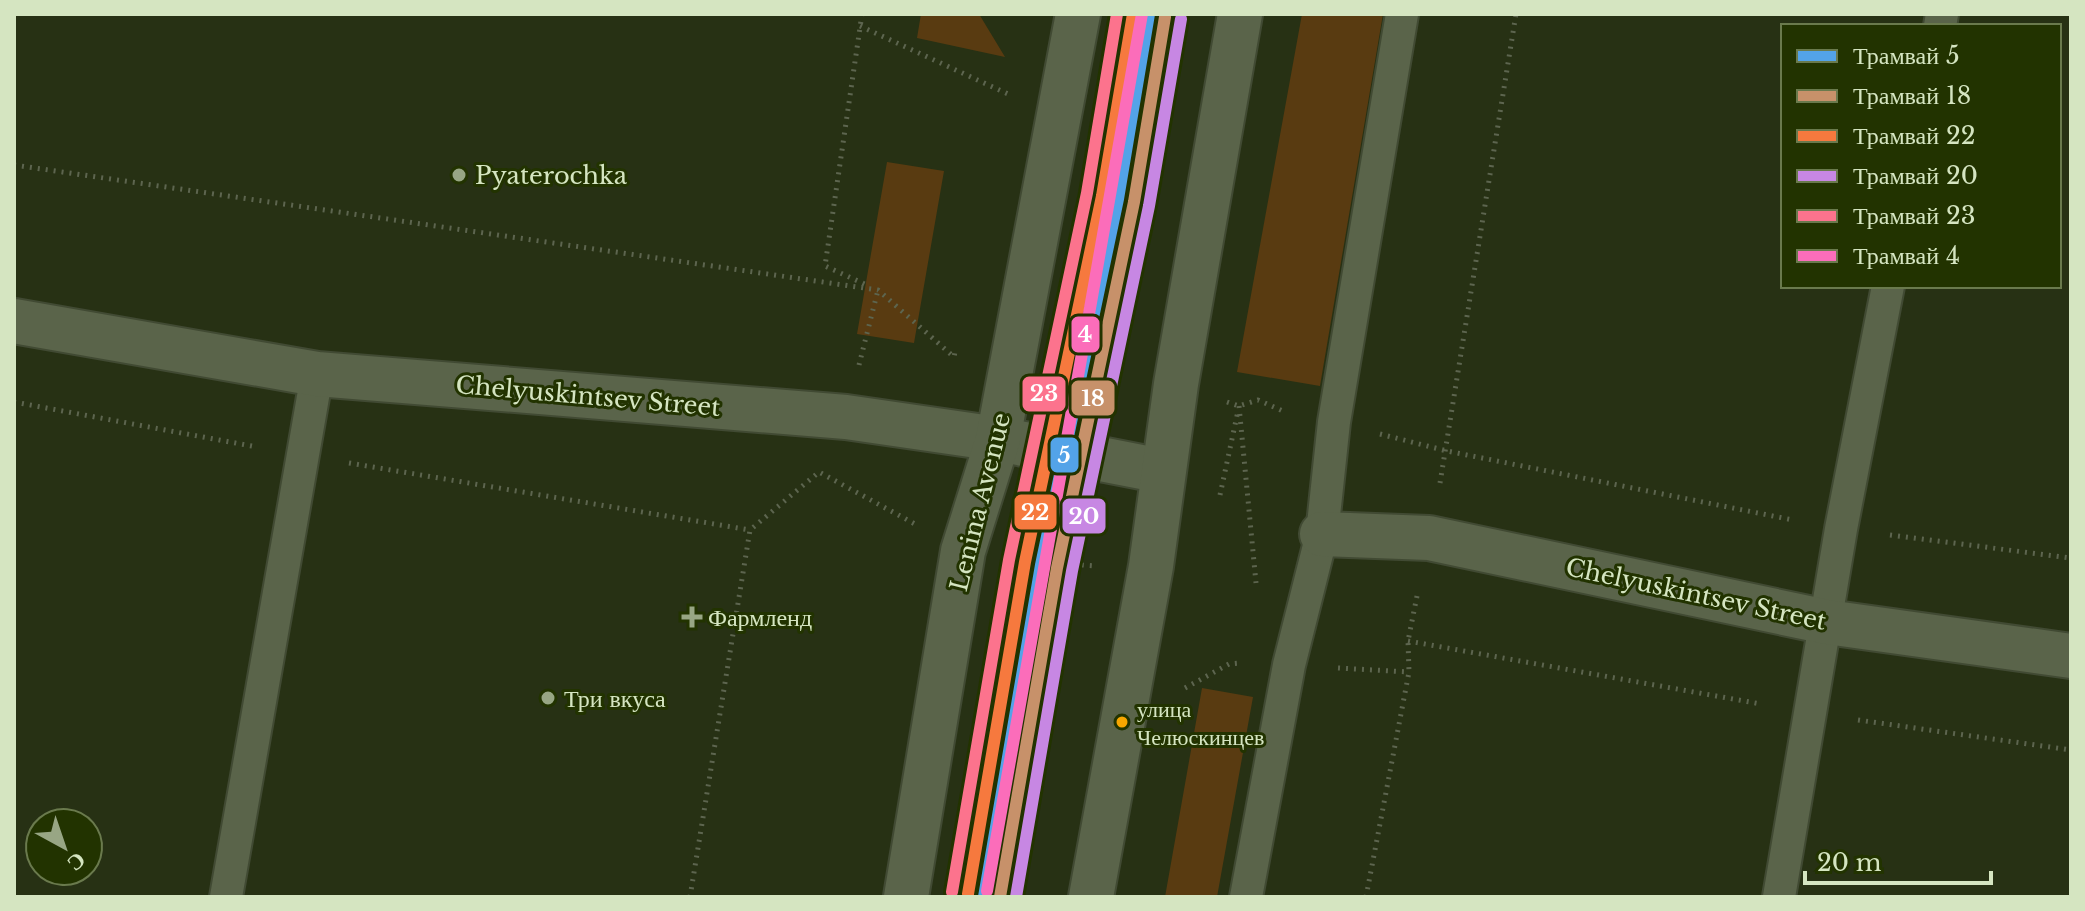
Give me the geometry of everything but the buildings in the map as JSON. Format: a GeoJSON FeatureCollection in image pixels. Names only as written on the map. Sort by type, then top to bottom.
{"type":"FeatureCollection","features":[{"type":"Feature","properties":{"kind":"street","name":"Lenina Avenue"},"geometry":{"type":"LineString","coordinates":[[906,897],[963,551],[998,439],[1078,14]]}},
{"type":"Feature","properties":{"kind":"street"},"geometry":{"type":"LineString","coordinates":[[1091,897],[1151,566],[1176,384],[1240,14]]}},
{"type":"Feature","properties":{"kind":"street","name":"Chelyuskintsev Street"},"geometry":{"type":"LineString","coordinates":[[14,321],[317,374],[846,417],[998,439],[1162,471]]}},
{"type":"Feature","properties":{"kind":"street","name":"Chelyuskintsev Street"},"geometry":{"type":"LineString","coordinates":[[1322,534],[1429,538],[1827,622],[2071,656]]}},
{"type":"Feature","properties":{"kind":"lane"},"geometry":{"type":"LineString","coordinates":[[1246,897],[1289,665],[1322,534],[1334,422],[1402,14]]}},
{"type":"Feature","properties":{"kind":"lane"},"geometry":{"type":"LineString","coordinates":[[1779,897],[1841,529],[1888,288]]}},
{"type":"Feature","properties":{"kind":"lane"},"geometry":{"type":"LineString","coordinates":[[226,897],[317,374]]}},
{"type":"Feature","properties":{"kind":"path"},"geometry":{"type":"LineString","coordinates":[[862,14],[825,266],[878,290],[954,357],[957,342]]}},
{"type":"Feature","properties":{"kind":"path"},"geometry":{"type":"LineString","coordinates":[[1516,14],[1447,451],[1841,529],[2071,558]]}},
{"type":"Feature","properties":{"kind":"path"},"geometry":{"type":"LineString","coordinates":[[860,26],[1008,93],[1005,108]]}},
{"type":"Feature","properties":{"kind":"path"},"geometry":{"type":"LineString","coordinates":[[14,165],[878,290]]}},
{"type":"Feature","properties":{"kind":"path"},"geometry":{"type":"LineString","coordinates":[[690,897],[750,530],[819,472],[846,417],[878,290]]}},
{"type":"Feature","properties":{"kind":"path"},"geometry":{"type":"LineString","coordinates":[[1019,330],[1084,361],[1176,384],[1239,406],[1258,400],[1291,415]]}},
{"type":"Feature","properties":{"kind":"path"},"geometry":{"type":"LineString","coordinates":[[14,402],[305,456],[750,530]]}},
{"type":"Feature","properties":{"kind":"path"},"geometry":{"type":"LineString","coordinates":[[1220,497],[1239,406]]}},
{"type":"Feature","properties":{"kind":"path"},"geometry":{"type":"LineString","coordinates":[[1239,406],[1258,596]]}},
{"type":"Feature","properties":{"kind":"path"},"geometry":{"type":"LineString","coordinates":[[819,472],[963,551],[1041,565],[1151,566]]}},
{"type":"Feature","properties":{"kind":"path"},"geometry":{"type":"LineString","coordinates":[[1408,641],[1811,713],[2071,750]]}},
{"type":"Feature","properties":{"kind":"path"},"geometry":{"type":"LineString","coordinates":[[1184,676],[1181,691],[1229,664]]}},
{"type":"Feature","properties":{"kind":"path"},"geometry":{"type":"LineString","coordinates":[[1366,897],[1409,672]]}},
{"type":"Feature","properties":{"kind":"shaded area"},"geometry":{"type":"Polygon","coordinates":[[[921,14],[979,14],[1005,57],[917,38],[921,14]]]}},
{"type":"Feature","properties":{"kind":"shaded area"},"geometry":{"type":"Polygon","coordinates":[[[1302,14],[1383,14],[1320,386],[1237,372],[1302,14]]]}},
{"type":"Feature","properties":{"kind":"shaded area"},"geometry":{"type":"Polygon","coordinates":[[[887,162],[944,171],[914,343],[857,334],[887,162]]]}},
{"type":"Feature","properties":{"kind":"shaded area"},"geometry":{"type":"Polygon","coordinates":[[[1202,688],[1253,697],[1217,897],[1165,897],[1202,688]]]}},
{"type":"Feature","properties":{"kind":"tram line","name":"23"},"geometry":{"type":"LineString","coordinates":[[952,892],[1009,560],[1087,193],[1117,14]]}},
{"type":"Feature","properties":{"kind":"tram line","name":"22"},"geometry":{"type":"LineString","coordinates":[[968,894],[1025,562],[1102,196],[1133,14]]}},
{"type":"Feature","properties":{"kind":"tram line","name":"4"},"geometry":{"type":"LineString","coordinates":[[987,891],[1142,14]]}},
{"type":"Feature","properties":{"kind":"tram line","name":"5"},"geometry":{"type":"LineString","coordinates":[[984,897],[1041,565],[1118,199],[1149,14]]}},
{"type":"Feature","properties":{"kind":"tram line","name":"18"},"geometry":{"type":"LineString","coordinates":[[1000,897],[1057,568],[1134,202],[1165,17]]}},
{"type":"Feature","properties":{"kind":"tram line","name":"20"},"geometry":{"type":"LineString","coordinates":[[1016,897],[1072,571],[1149,206],[1181,19]]}},
{"type":"Feature","properties":{"kind":"place","name":"Pyaterochka"},"geometry":{"type":"Point","coordinates":[459,175]}},
{"type":"Feature","properties":{"kind":"place","name":"Фармленд"},"geometry":{"type":"Point","coordinates":[692,617]}},
{"type":"Feature","properties":{"kind":"place","name":"Три вкуса"},"geometry":{"type":"Point","coordinates":[548,698]}},
{"type":"Feature","properties":{"kind":"place","name":"улица Челюскинцев"},"geometry":{"type":"Point","coordinates":[1122,722]}}]}
